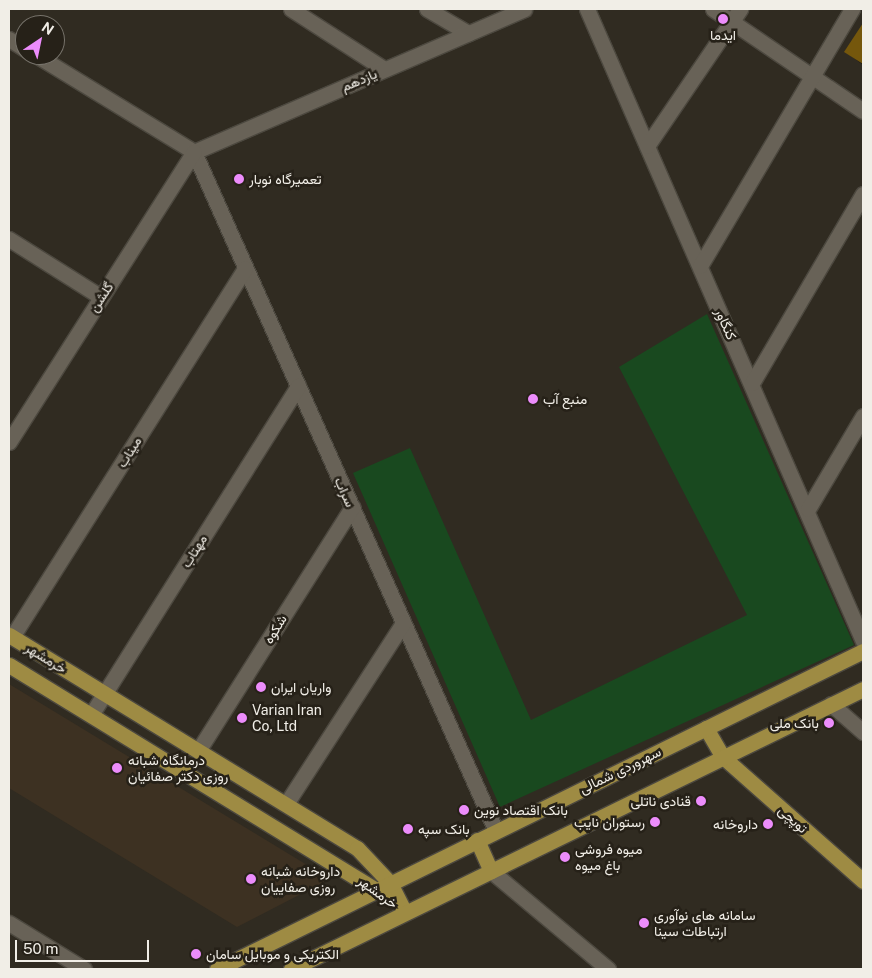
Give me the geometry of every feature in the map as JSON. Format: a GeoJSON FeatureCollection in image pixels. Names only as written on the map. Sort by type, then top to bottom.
{"type":"FeatureCollection","features":[{"type":"Feature","properties":{"kind":"main road","name":"خرمشهر"},"geometry":{"type":"LineString","coordinates":[[11,636],[357,848],[405,912]]}},
{"type":"Feature","properties":{"kind":"main road","name":"سهروردی شمالی"},"geometry":{"type":"LineString","coordinates":[[217,969],[706,728],[863,641]]}},
{"type":"Feature","properties":{"kind":"main road","name":"خرمشهر"},"geometry":{"type":"LineString","coordinates":[[9,665],[384,886]]}},
{"type":"Feature","properties":{"kind":"main road"},"geometry":{"type":"LineString","coordinates":[[291,969],[863,689]]}},
{"type":"Feature","properties":{"kind":"main road","name":"توپچی"},"geometry":{"type":"LineString","coordinates":[[706,728],[723,757],[863,881]]}},
{"type":"Feature","properties":{"kind":"main road"},"geometry":{"type":"LineString","coordinates":[[477,840],[491,870]]}},
{"type":"Feature","properties":{"kind":"street"},"geometry":{"type":"LineString","coordinates":[[291,9],[384,70]]}},
{"type":"Feature","properties":{"kind":"street"},"geometry":{"type":"LineString","coordinates":[[427,9],[468,33]]}},
{"type":"Feature","properties":{"kind":"street","name":"یازدهم"},"geometry":{"type":"LineString","coordinates":[[194,152],[524,9]]}},
{"type":"Feature","properties":{"kind":"street","name":"کنگاور"},"geometry":{"type":"LineString","coordinates":[[587,9],[808,510],[863,641]]}},
{"type":"Feature","properties":{"kind":"street"},"geometry":{"type":"LineString","coordinates":[[713,9],[736,15],[812,77],[863,112]]}},
{"type":"Feature","properties":{"kind":"street"},"geometry":{"type":"LineString","coordinates":[[700,266],[852,9]]}},
{"type":"Feature","properties":{"kind":"street"},"geometry":{"type":"LineString","coordinates":[[648,146],[736,15]]}},
{"type":"Feature","properties":{"kind":"street"},"geometry":{"type":"LineString","coordinates":[[52,65],[194,152]]}},
{"type":"Feature","properties":{"kind":"street","name":"سراب"},"geometry":{"type":"LineString","coordinates":[[194,152],[496,831]]}},
{"type":"Feature","properties":{"kind":"street","name":"گلشن"},"geometry":{"type":"LineString","coordinates":[[11,433],[194,152]]}},
{"type":"Feature","properties":{"kind":"street"},"geometry":{"type":"LineString","coordinates":[[752,383],[863,194]]}},
{"type":"Feature","properties":{"kind":"street"},"geometry":{"type":"LineString","coordinates":[[9,239],[101,297]]}},
{"type":"Feature","properties":{"kind":"street","name":"میناب"},"geometry":{"type":"LineString","coordinates":[[11,636],[246,268]]}},
{"type":"Feature","properties":{"kind":"street","name":"مهتاب"},"geometry":{"type":"LineString","coordinates":[[91,715],[298,386]]}},
{"type":"Feature","properties":{"kind":"street"},"geometry":{"type":"LineString","coordinates":[[808,510],[863,416]]}},
{"type":"Feature","properties":{"kind":"street","name":"شکوه"},"geometry":{"type":"LineString","coordinates":[[198,750],[352,507]]}},
{"type":"Feature","properties":{"kind":"street"},"geometry":{"type":"LineString","coordinates":[[286,804],[403,623]]}},
{"type":"Feature","properties":{"kind":"street"},"geometry":{"type":"LineString","coordinates":[[831,704],[863,732]]}},
{"type":"Feature","properties":{"kind":"street"},"geometry":{"type":"LineString","coordinates":[[491,870],[608,969]]}},
{"type":"Feature","properties":{"kind":"street"},"geometry":{"type":"LineString","coordinates":[[9,923],[84,969]]}},
{"type":"Feature","properties":{"kind":"shaded area"},"geometry":{"type":"Polygon","coordinates":[[[9,684],[330,879],[237,927],[9,788],[9,684]]]}},
{"type":"Feature","properties":{"kind":"green space"},"geometry":{"type":"Polygon","coordinates":[[[707,314],[854,645],[500,807],[353,473],[410,448],[531,720],[747,615],[619,367],[707,314]]]}},
{"type":"Feature","properties":{"kind":"building"},"geometry":{"type":"Polygon","coordinates":[[[863,23],[863,64],[844,52],[863,23]]]}},
{"type":"Feature","properties":{"kind":"place","name":"ایدما"},"geometry":{"type":"Point","coordinates":[723,19]}},
{"type":"Feature","properties":{"kind":"place","name":"تعمیرگاه نوبار"},"geometry":{"type":"Point","coordinates":[239,179]}},
{"type":"Feature","properties":{"kind":"place","name":"منبع آب"},"geometry":{"type":"Point","coordinates":[533,399]}},
{"type":"Feature","properties":{"kind":"place","name":"واریان ایران"},"geometry":{"type":"Point","coordinates":[261,687]}},
{"type":"Feature","properties":{"kind":"place","name":"Varian Iran Co, Ltd"},"geometry":{"type":"Point","coordinates":[242,718]}},
{"type":"Feature","properties":{"kind":"place","name":"بانک ملی"},"geometry":{"type":"Point","coordinates":[829,723]}},
{"type":"Feature","properties":{"kind":"place","name":"درمانگاه شبانه روزی دکتر صفائیان"},"geometry":{"type":"Point","coordinates":[117,768]}},
{"type":"Feature","properties":{"kind":"place","name":"قنادی ناتلی"},"geometry":{"type":"Point","coordinates":[701,801]}},
{"type":"Feature","properties":{"kind":"place","name":"بانک اقتصاد نوین"},"geometry":{"type":"Point","coordinates":[464,810]}},
{"type":"Feature","properties":{"kind":"place","name":"رستوران نایب"},"geometry":{"type":"Point","coordinates":[655,822]}},
{"type":"Feature","properties":{"kind":"place","name":"داروخانه"},"geometry":{"type":"Point","coordinates":[768,824]}},
{"type":"Feature","properties":{"kind":"place","name":"بانک سپه"},"geometry":{"type":"Point","coordinates":[408,829]}},
{"type":"Feature","properties":{"kind":"place","name":"میوه فروشی باغ میوه"},"geometry":{"type":"Point","coordinates":[565,857]}},
{"type":"Feature","properties":{"kind":"place","name":"داروخانه شبانه روزی صفاییان"},"geometry":{"type":"Point","coordinates":[251,879]}},
{"type":"Feature","properties":{"kind":"place","name":"سامانه های نوآوری ارتباطات سینا"},"geometry":{"type":"Point","coordinates":[644,923]}},
{"type":"Feature","properties":{"kind":"place","name":"الکتریکی و موبایل سامان"},"geometry":{"type":"Point","coordinates":[196,954]}}]}
